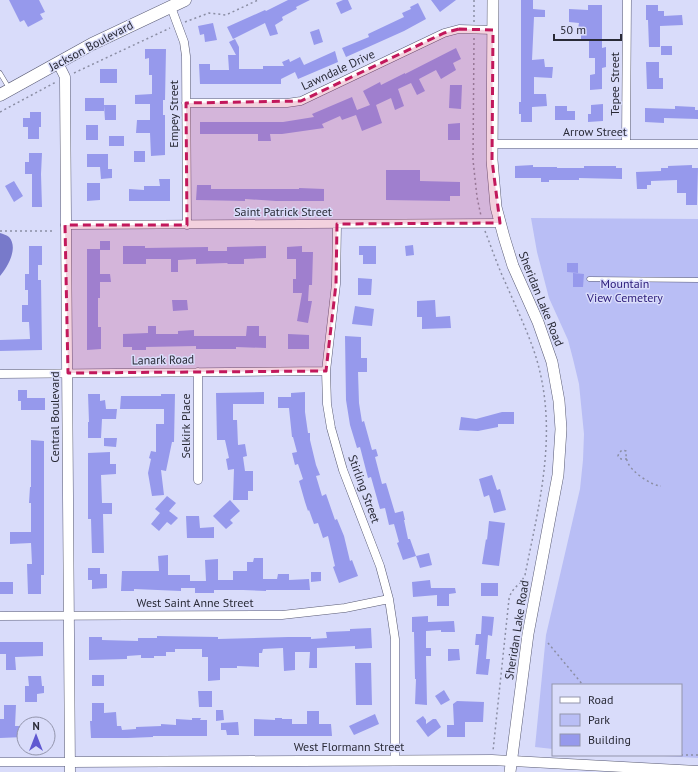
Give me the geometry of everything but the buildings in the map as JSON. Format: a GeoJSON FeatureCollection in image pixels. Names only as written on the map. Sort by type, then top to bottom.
{"type":"FeatureCollection","features":[{"type":"Feature","properties":{"kind":"main road","name":"Jackson Boulevard"},"geometry":{"type":"LineString","coordinates":[[5,93],[116,32],[185,0]]}},
{"type":"Feature","properties":{"kind":"main road","name":"Sheridan Lake Road"},"geometry":{"type":"LineString","coordinates":[[493,0],[492,144],[494,189],[500,223],[513,266],[538,322],[552,362],[559,401],[561,429],[558,475],[528,634],[510,772]]}},
{"type":"Feature","properties":{"kind":"street","name":"Tepee Street"},"geometry":{"type":"LineString","coordinates":[[626,144],[627,0]]}},
{"type":"Feature","properties":{"kind":"street","name":"Empey Street"},"geometry":{"type":"LineString","coordinates":[[171,7],[184,42],[186,56],[187,225]]}},
{"type":"Feature","properties":{"kind":"street","name":"Lawndale Drive"},"geometry":{"type":"LineString","coordinates":[[186,103],[287,103],[301,101],[444,33],[459,29],[493,30]]}},
{"type":"Feature","properties":{"kind":"street","name":"Central Boulevard"},"geometry":{"type":"LineString","coordinates":[[58,63],[65,77],[70,767]]}},
{"type":"Feature","properties":{"kind":"street","name":"Arrow Street"},"geometry":{"type":"LineString","coordinates":[[492,144],[698,144]]}},
{"type":"Feature","properties":{"kind":"street","name":"Saint Patrick Street"},"geometry":{"type":"LineString","coordinates":[[66,225],[500,223]]}},
{"type":"Feature","properties":{"kind":"street","name":"Stirling Street"},"geometry":{"type":"LineString","coordinates":[[337,224],[336,284],[326,371],[327,404],[336,449],[380,566],[389,599],[395,639],[395,760]]}},
{"type":"Feature","properties":{"kind":"street","name":"Lanark Road"},"geometry":{"type":"LineString","coordinates":[[0,374],[326,371]]}},
{"type":"Feature","properties":{"kind":"street","name":"Selkirk Place"},"geometry":{"type":"LineString","coordinates":[[198,372],[198,480]]}},
{"type":"Feature","properties":{"kind":"street","name":"West Saint Anne Street"},"geometry":{"type":"LineString","coordinates":[[0,616],[282,615],[345,608],[389,599]]}},
{"type":"Feature","properties":{"kind":"street","name":"West Flormann Street"},"geometry":{"type":"LineString","coordinates":[[0,762],[70,767],[395,760],[511,760],[698,772]]}},
{"type":"Feature","properties":{"kind":"lane"},"geometry":{"type":"LineString","coordinates":[[0,73],[5,93]]}},
{"type":"Feature","properties":{"kind":"lane"},"geometry":{"type":"LineString","coordinates":[[589,279],[698,280]]}},
{"type":"Feature","properties":{"kind":"path"},"geometry":{"type":"LineString","coordinates":[[0,112],[65,77],[178,24],[209,13],[226,15],[258,0]]}},
{"type":"Feature","properties":{"kind":"path"},"geometry":{"type":"LineString","coordinates":[[474,0],[473,160],[477,197],[482,223],[535,354],[543,389],[548,430],[544,474],[525,575],[521,582],[512,591],[509,599],[492,760]]}},
{"type":"Feature","properties":{"kind":"path"},"geometry":{"type":"LineString","coordinates":[[0,231],[55,231]]}},
{"type":"Feature","properties":{"kind":"path"},"geometry":{"type":"LineString","coordinates":[[627,459],[621,459],[618,456],[618,453],[622,450],[626,451],[628,464],[633,470],[656,486],[661,486]]}},
{"type":"Feature","properties":{"kind":"path"},"geometry":{"type":"LineString","coordinates":[[548,643],[582,684]]}},
{"type":"Feature","properties":{"kind":"path"},"geometry":{"type":"LineString","coordinates":[[682,755],[698,755]]}},
{"type":"Feature","properties":{"kind":"highlighted area"},"geometry":{"type":"Polygon","coordinates":[[[459,29],[493,30],[492,160],[500,223],[337,224],[336,284],[326,371],[68,373],[65,225],[187,225],[186,103],[301,101],[444,33],[459,29]]]}},
{"type":"Feature","properties":{"kind":"green space","name":"Mountain View Cemetery"},"geometry":{"type":"Polygon","coordinates":[[[531,218],[698,219],[698,758],[663,756],[682,756],[682,684],[552,684],[552,749],[535,747],[546,635],[580,489],[584,434],[579,384],[573,359],[568,340],[549,298],[537,252],[531,218]]]}},
{"type":"Feature","properties":{"kind":"shaded area"},"geometry":{"type":"Polygon","coordinates":[[[0,233],[9,237],[13,247],[9,263],[0,276],[0,233]]]}}]}
